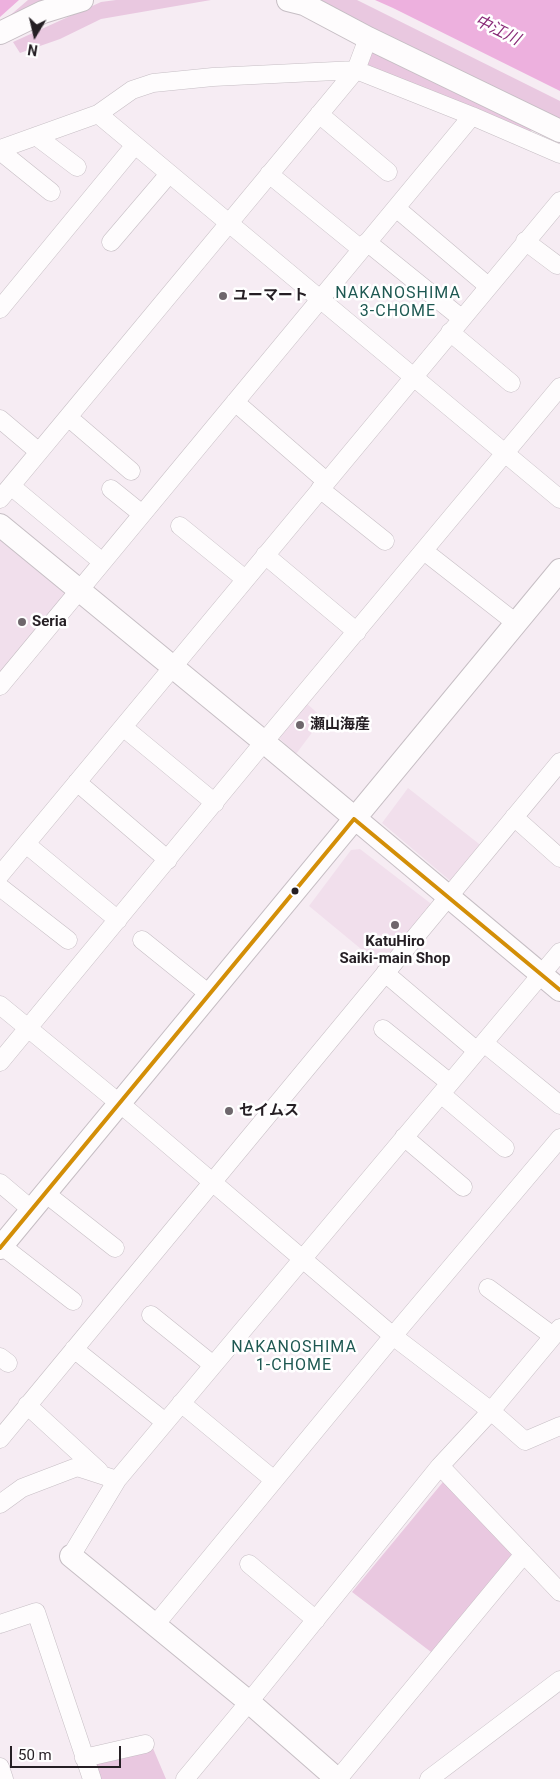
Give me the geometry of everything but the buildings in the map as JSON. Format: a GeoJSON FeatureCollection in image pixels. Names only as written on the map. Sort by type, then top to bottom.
{"type":"FeatureCollection","features":[{"type":"Feature","properties":{"kind":"street"},"geometry":{"type":"LineString","coordinates":[[0,33],[43,12],[82,0]]}},
{"type":"Feature","properties":{"kind":"street"},"geometry":{"type":"LineString","coordinates":[[288,0],[304,4],[368,38],[560,131]]}},
{"type":"Feature","properties":{"kind":"street"},"geometry":{"type":"LineString","coordinates":[[95,556],[5,493],[356,70],[368,38]]}},
{"type":"Feature","properties":{"kind":"street"},"geometry":{"type":"LineString","coordinates":[[51,192],[0,150],[98,114],[132,90],[154,83],[214,78],[356,70],[472,116],[560,154]]}},
{"type":"Feature","properties":{"kind":"street"},"geometry":{"type":"LineString","coordinates":[[98,114],[560,499]]}},
{"type":"Feature","properties":{"kind":"street"},"geometry":{"type":"LineString","coordinates":[[318,114],[388,172]]}},
{"type":"Feature","properties":{"kind":"street"},"geometry":{"type":"LineString","coordinates":[[0,686],[472,116]]}},
{"type":"Feature","properties":{"kind":"street"},"geometry":{"type":"LineString","coordinates":[[36,136],[77,167]]}},
{"type":"Feature","properties":{"kind":"street"},"geometry":{"type":"LineString","coordinates":[[0,309],[135,145]]}},
{"type":"Feature","properties":{"kind":"street"},"geometry":{"type":"LineString","coordinates":[[111,242],[169,174]]}},
{"type":"Feature","properties":{"kind":"street"},"geometry":{"type":"LineString","coordinates":[[269,174],[364,246],[456,325],[511,383]]}},
{"type":"Feature","properties":{"kind":"street"},"geometry":{"type":"LineString","coordinates":[[0,875],[560,201]]}},
{"type":"Feature","properties":{"kind":"street"},"geometry":{"type":"LineString","coordinates":[[396,208],[488,286]]}},
{"type":"Feature","properties":{"kind":"street"},"geometry":{"type":"LineString","coordinates":[[525,241],[556,265]]}},
{"type":"Feature","properties":{"kind":"street"},"geometry":{"type":"LineString","coordinates":[[0,1062],[560,387]]}},
{"type":"Feature","properties":{"kind":"street"},"geometry":{"type":"LineString","coordinates":[[235,402],[385,541]]}},
{"type":"Feature","properties":{"kind":"street"},"geometry":{"type":"LineString","coordinates":[[68,417],[131,471]]}},
{"type":"Feature","properties":{"kind":"street"},"geometry":{"type":"LineString","coordinates":[[0,420],[39,452]]}},
{"type":"Feature","properties":{"kind":"street"},"geometry":{"type":"LineString","coordinates":[[111,489],[142,514]]}},
{"type":"Feature","properties":{"kind":"street"},"geometry":{"type":"LineString","coordinates":[[0,525],[264,742],[560,990]]}},
{"type":"Feature","properties":{"kind":"street"},"geometry":{"type":"LineString","coordinates":[[180,526],[245,579]]}},
{"type":"Feature","properties":{"kind":"street"},"geometry":{"type":"LineString","coordinates":[[424,551],[516,624]]}},
{"type":"Feature","properties":{"kind":"street"},"geometry":{"type":"LineString","coordinates":[[264,555],[357,632]]}},
{"type":"Feature","properties":{"kind":"street"},"geometry":{"type":"LineString","coordinates":[[73,1301],[1,1247],[560,570]]}},
{"type":"Feature","properties":{"kind":"street"},"geometry":{"type":"LineString","coordinates":[[123,727],[215,803]]}},
{"type":"Feature","properties":{"kind":"street"},"geometry":{"type":"LineString","coordinates":[[0,1439],[560,762]]}},
{"type":"Feature","properties":{"kind":"street"},"geometry":{"type":"LineString","coordinates":[[77,782],[168,860]]}},
{"type":"Feature","properties":{"kind":"street"},"geometry":{"type":"LineString","coordinates":[[514,817],[560,858]]}},
{"type":"Feature","properties":{"kind":"street"},"geometry":{"type":"LineString","coordinates":[[26,844],[118,920]]}},
{"type":"Feature","properties":{"kind":"street"},"geometry":{"type":"LineString","coordinates":[[0,886],[68,940]]}},
{"type":"Feature","properties":{"kind":"street"},"geometry":{"type":"LineString","coordinates":[[142,940],[209,994]]}},
{"type":"Feature","properties":{"kind":"street"},"geometry":{"type":"LineString","coordinates":[[524,1554],[338,1779],[249,1702],[71,1556],[111,1478],[165,1422],[560,952]]}},
{"type":"Feature","properties":{"kind":"street"},"geometry":{"type":"LineString","coordinates":[[385,973],[480,1046],[560,1104]]}},
{"type":"Feature","properties":{"kind":"street"},"geometry":{"type":"LineString","coordinates":[[0,1006],[212,1182],[393,1336],[491,1412],[525,1441],[560,1426]]}},
{"type":"Feature","properties":{"kind":"street"},"geometry":{"type":"LineString","coordinates":[[383,1029],[505,1148]]}},
{"type":"Feature","properties":{"kind":"street"},"geometry":{"type":"LineString","coordinates":[[404,1137],[463,1187]]}},
{"type":"Feature","properties":{"kind":"street"},"geometry":{"type":"LineString","coordinates":[[156,1625],[393,1336],[560,1138]]}},
{"type":"Feature","properties":{"kind":"street"},"geometry":{"type":"LineString","coordinates":[[0,1184],[38,1202],[115,1248]]}},
{"type":"Feature","properties":{"kind":"street"},"geometry":{"type":"LineString","coordinates":[[185,1779],[440,1466],[491,1412],[556,1332],[488,1288]]}},
{"type":"Feature","properties":{"kind":"street"},"geometry":{"type":"LineString","coordinates":[[151,1315],[213,1364]]}},
{"type":"Feature","properties":{"kind":"street"},"geometry":{"type":"LineString","coordinates":[[74,1349],[165,1422]]}},
{"type":"Feature","properties":{"kind":"street"},"geometry":{"type":"LineString","coordinates":[[181,1403],[274,1480]]}},
{"type":"Feature","properties":{"kind":"street"},"geometry":{"type":"LineString","coordinates":[[28,1405],[111,1478]]}},
{"type":"Feature","properties":{"kind":"street"},"geometry":{"type":"LineString","coordinates":[[0,1504],[22,1488],[77,1466],[111,1478]]}},
{"type":"Feature","properties":{"kind":"street"},"geometry":{"type":"LineString","coordinates":[[440,1466],[560,1592]]}},
{"type":"Feature","properties":{"kind":"street"},"geometry":{"type":"LineString","coordinates":[[249,1564],[316,1620]]}},
{"type":"Feature","properties":{"kind":"street"},"geometry":{"type":"LineString","coordinates":[[0,1624],[36,1612],[92,1779]]}},
{"type":"Feature","properties":{"kind":"street"},"geometry":{"type":"LineString","coordinates":[[429,1779],[560,1680]]}},
{"type":"Feature","properties":{"kind":"street"},"geometry":{"type":"LineString","coordinates":[[84,1758],[145,1744]]}},
{"type":"Feature","properties":{"kind":"street"},"geometry":{"type":"LineString","coordinates":[[0,1767],[4,1779]]}},
{"type":"Feature","properties":{"kind":"shaded area"},"geometry":{"type":"Polygon","coordinates":[[[28,0],[60,0],[0,24],[28,0]]]}},
{"type":"Feature","properties":{"kind":"shaded area"},"geometry":{"type":"Polygon","coordinates":[[[116,0],[211,0],[101,19],[60,39],[20,53],[13,42],[101,2],[116,0]]]}},
{"type":"Feature","properties":{"kind":"shaded area"},"geometry":{"type":"Polygon","coordinates":[[[309,0],[357,0],[560,101],[560,126],[309,0]]]}},
{"type":"Feature","properties":{"kind":"shaded area"},"geometry":{"type":"Polygon","coordinates":[[[374,48],[533,128],[529,134],[365,69],[374,48]]]}},
{"type":"Feature","properties":{"kind":"shaded area","name":"Seria"},"geometry":{"type":"Polygon","coordinates":[[[0,540],[67,595],[0,677],[0,540]]]}},
{"type":"Feature","properties":{"kind":"shaded area","name":"瀬山海産"},"geometry":{"type":"Polygon","coordinates":[[[305,702],[323,718],[296,754],[277,736],[305,702]]]}},
{"type":"Feature","properties":{"kind":"shaded area"},"geometry":{"type":"Polygon","coordinates":[[[408,788],[483,847],[454,884],[382,823],[408,788]]]}},
{"type":"Feature","properties":{"kind":"shaded area"},"geometry":{"type":"Polygon","coordinates":[[[360,849],[434,906],[384,968],[309,906],[351,850],[360,849]]]}},
{"type":"Feature","properties":{"kind":"shaded area"},"geometry":{"type":"Polygon","coordinates":[[[443,1482],[519,1555],[435,1655],[352,1592],[443,1482]]]}},
{"type":"Feature","properties":{"kind":"shaded area"},"geometry":{"type":"Polygon","coordinates":[[[152,1746],[166,1779],[97,1779],[90,1762],[152,1746]]]}},
{"type":"Feature","properties":{"kind":"water"},"geometry":{"type":"Polygon","coordinates":[[[0,0],[19,0],[0,17],[0,0]]]}},
{"type":"Feature","properties":{"kind":"water","name":"中江川"},"geometry":{"type":"Polygon","coordinates":[[[375,0],[560,0],[560,91],[393,8],[375,0]]]}},
{"type":"Feature","properties":{"kind":"transit line"},"geometry":{"type":"LineString","coordinates":[[354,819],[560,990]]}},
{"type":"Feature","properties":{"kind":"transit line"},"geometry":{"type":"LineString","coordinates":[[0,1248],[354,819]]}},
{"type":"Feature","properties":{"kind":"place","name":"ユーマート"},"geometry":{"type":"Point","coordinates":[223,296]}},
{"type":"Feature","properties":{"kind":"place","name":"Seria"},"geometry":{"type":"Point","coordinates":[22,622]}},
{"type":"Feature","properties":{"kind":"place","name":"瀬山海産"},"geometry":{"type":"Point","coordinates":[300,725]}},
{"type":"Feature","properties":{"kind":"place","name":"KatuHiro Saiki-main Shop"},"geometry":{"type":"Point","coordinates":[395,925]}},
{"type":"Feature","properties":{"kind":"place","name":"セイムス"},"geometry":{"type":"Point","coordinates":[229,1111]}},
{"type":"Feature","properties":{"kind":"district","name":"NAKANOSHIMA 3-CHOME"},"geometry":{"type":"Point","coordinates":[398,303]}},
{"type":"Feature","properties":{"kind":"district","name":"NAKANOSHIMA 1-CHOME"},"geometry":{"type":"Point","coordinates":[294,1357]}}]}
